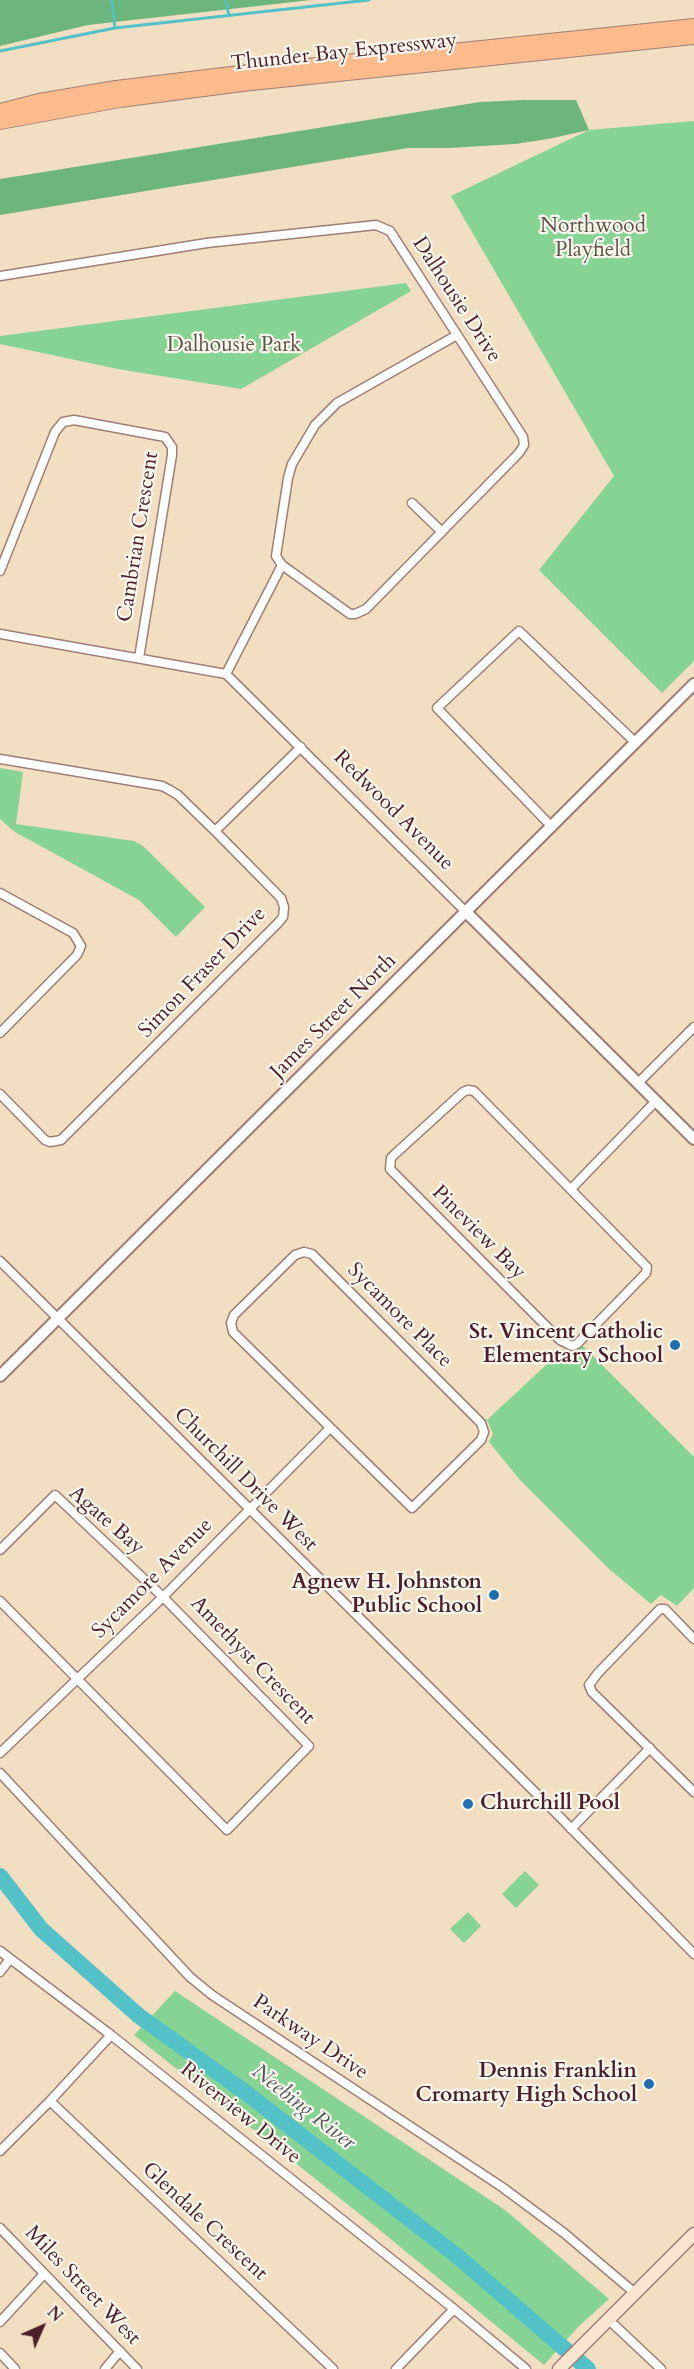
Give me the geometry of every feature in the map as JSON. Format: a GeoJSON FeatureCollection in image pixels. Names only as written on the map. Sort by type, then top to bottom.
{"type":"FeatureCollection","features":[{"type":"Feature","properties":{"kind":"highway","name":"Thunder Bay Expressway"},"geometry":{"type":"LineString","coordinates":[[0,111],[39,101],[116,88],[694,26]]}},
{"type":"Feature","properties":{"kind":"highway","name":"Thunder Bay Expressway"},"geometry":{"type":"LineString","coordinates":[[0,122],[120,100],[230,86],[694,37]]}},
{"type":"Feature","properties":{"kind":"main road"},"geometry":{"type":"LineString","coordinates":[[559,2369],[694,2234]]}},
{"type":"Feature","properties":{"kind":"street","name":"Dalhousie Drive"},"geometry":{"type":"LineString","coordinates":[[0,276],[195,245],[381,226],[390,231],[523,437],[524,445],[519,453],[366,609],[355,615],[345,612],[282,565]]}},
{"type":"Feature","properties":{"kind":"street"},"geometry":{"type":"LineString","coordinates":[[0,634],[226,674],[282,565],[275,551],[288,478],[299,450],[315,425],[336,403],[350,394],[457,335]]}},
{"type":"Feature","properties":{"kind":"street","name":"Cambrian Crescent"},"geometry":{"type":"LineString","coordinates":[[0,571],[55,432],[63,422],[74,420],[165,437],[172,447],[172,455],[138,658]]}},
{"type":"Feature","properties":{"kind":"street"},"geometry":{"type":"LineString","coordinates":[[412,503],[442,532]]}},
{"type":"Feature","properties":{"kind":"street"},"geometry":{"type":"LineString","coordinates":[[552,827],[437,708],[519,631],[636,743]]}},
{"type":"Feature","properties":{"kind":"street","name":"Redwood Avenue"},"geometry":{"type":"LineString","coordinates":[[226,674],[694,1139]]}},
{"type":"Feature","properties":{"kind":"street","name":"James Street North"},"geometry":{"type":"LineString","coordinates":[[0,1376],[467,913],[694,684]]}},
{"type":"Feature","properties":{"kind":"street"},"geometry":{"type":"LineString","coordinates":[[216,831],[301,747]]}},
{"type":"Feature","properties":{"kind":"street","name":"Simon Fraser Drive"},"geometry":{"type":"LineString","coordinates":[[0,759],[162,786],[178,795],[281,898],[284,912],[278,923],[61,1140],[50,1142],[45,1140],[0,1094]]}},
{"type":"Feature","properties":{"kind":"street"},"geometry":{"type":"LineString","coordinates":[[0,894],[73,933],[81,946],[77,955],[0,1033]]}},
{"type":"Feature","properties":{"kind":"street"},"geometry":{"type":"LineString","coordinates":[[638,1083],[694,1027]]}},
{"type":"Feature","properties":{"kind":"street","name":"Pineview Bay"},"geometry":{"type":"LineString","coordinates":[[468,1090],[474,1091],[571,1189],[647,1267],[646,1273],[577,1344],[572,1346],[561,1340],[393,1173],[390,1164],[395,1154],[468,1090]]}},
{"type":"Feature","properties":{"kind":"street"},"geometry":{"type":"LineString","coordinates":[[571,1189],[656,1101]]}},
{"type":"Feature","properties":{"kind":"street","name":"Sycamore Place"},"geometry":{"type":"LineString","coordinates":[[304,1252],[312,1254],[481,1423],[484,1432],[481,1440],[412,1508],[330,1428],[233,1332],[231,1323],[234,1315],[295,1255],[304,1252]]}},
{"type":"Feature","properties":{"kind":"street","name":"Churchill Drive West"},"geometry":{"type":"LineString","coordinates":[[0,1261],[694,1954]]}},
{"type":"Feature","properties":{"kind":"street","name":"Sycamore Avenue"},"geometry":{"type":"LineString","coordinates":[[0,1753],[163,1597],[330,1428]]}},
{"type":"Feature","properties":{"kind":"street","name":"Agate Bay"},"geometry":{"type":"LineString","coordinates":[[0,1550],[55,1495],[163,1597]]}},
{"type":"Feature","properties":{"kind":"street","name":"Amethyst Crescent"},"geometry":{"type":"LineString","coordinates":[[77,1678],[227,1830],[309,1746],[163,1597]]}},
{"type":"Feature","properties":{"kind":"street"},"geometry":{"type":"LineString","coordinates":[[0,1601],[77,1678]]}},
{"type":"Feature","properties":{"kind":"street"},"geometry":{"type":"LineString","coordinates":[[694,1639],[664,1609],[660,1608],[597,1673],[589,1685],[592,1692],[694,1792]]}},
{"type":"Feature","properties":{"kind":"street"},"geometry":{"type":"LineString","coordinates":[[571,1829],[650,1748]]}},
{"type":"Feature","properties":{"kind":"street","name":"Parkway Drive"},"geometry":{"type":"LineString","coordinates":[[0,1773],[190,1977],[212,1995],[502,2187],[564,2234],[636,2294]]}},
{"type":"Feature","properties":{"kind":"street","name":"Riverview Drive"},"geometry":{"type":"LineString","coordinates":[[0,1951],[111,2035],[454,2308],[526,2369]]}},
{"type":"Feature","properties":{"kind":"street"},"geometry":{"type":"LineString","coordinates":[[0,1971],[10,1959]]}},
{"type":"Feature","properties":{"kind":"street"},"geometry":{"type":"LineString","coordinates":[[0,2151],[111,2035]]}},
{"type":"Feature","properties":{"kind":"street","name":"Glendale Crescent"},"geometry":{"type":"LineString","coordinates":[[50,2101],[333,2369]]}},
{"type":"Feature","properties":{"kind":"street","name":"Miles Street West"},"geometry":{"type":"LineString","coordinates":[[0,2228],[137,2369]]}},
{"type":"Feature","properties":{"kind":"street"},"geometry":{"type":"LineString","coordinates":[[0,2322],[44,2274]]}},
{"type":"Feature","properties":{"kind":"street"},"geometry":{"type":"LineString","coordinates":[[396,2369],[454,2308]]}},
{"type":"Feature","properties":{"kind":"street"},"geometry":{"type":"LineString","coordinates":[[609,2320],[661,2369]]}},
{"type":"Feature","properties":{"kind":"street"},"geometry":{"type":"LineString","coordinates":[[105,2369],[120,2351]]}},
{"type":"Feature","properties":{"kind":"street"},"geometry":{"type":"LineString","coordinates":[[0,2353],[15,2369]]}},
{"type":"Feature","properties":{"kind":"green space"},"geometry":{"type":"Polygon","coordinates":[[[0,0],[311,0],[88,25],[0,46],[0,0]]]}},
{"type":"Feature","properties":{"kind":"green space"},"geometry":{"type":"Polygon","coordinates":[[[576,100],[589,130],[515,144],[408,148],[0,215],[0,179],[480,102],[576,100]]]}},
{"type":"Feature","properties":{"kind":"green space","name":"Northwood Playfield"},"geometry":{"type":"Polygon","coordinates":[[[694,121],[694,661],[662,693],[539,570],[614,476],[451,196],[589,130],[694,121]]]}},
{"type":"Feature","properties":{"kind":"green space","name":"Dalhousie Park"},"geometry":{"type":"Polygon","coordinates":[[[406,283],[411,291],[241,389],[118,369],[0,344],[0,336],[406,283]]]}},
{"type":"Feature","properties":{"kind":"green space"},"geometry":{"type":"Polygon","coordinates":[[[0,768],[23,772],[16,824],[134,841],[143,846],[205,907],[176,937],[139,900],[15,832],[0,819],[0,768]]]}},
{"type":"Feature","properties":{"kind":"green space"},"geometry":{"type":"Polygon","coordinates":[[[583,1346],[694,1457],[694,1588],[677,1606],[661,1595],[651,1604],[608,1568],[520,1480],[489,1442],[493,1434],[487,1420],[562,1350],[570,1354],[583,1346]]]}},
{"type":"Feature","properties":{"kind":"green space"},"geometry":{"type":"Polygon","coordinates":[[[525,1871],[539,1885],[516,1908],[502,1894],[525,1871]]]}},
{"type":"Feature","properties":{"kind":"green space"},"geometry":{"type":"Polygon","coordinates":[[[468,1912],[481,1926],[464,1943],[450,1929],[468,1912]]]}},
{"type":"Feature","properties":{"kind":"green space"},"geometry":{"type":"Polygon","coordinates":[[[175,1991],[505,2210],[609,2299],[578,2327],[544,2365],[376,2227],[134,2035],[175,1991]]]}},
{"type":"Feature","properties":{"kind":"waterway"},"geometry":{"type":"LineString","coordinates":[[112,0],[115,28]]}},
{"type":"Feature","properties":{"kind":"waterway"},"geometry":{"type":"LineString","coordinates":[[225,0],[229,15]]}},
{"type":"Feature","properties":{"kind":"waterway"},"geometry":{"type":"LineString","coordinates":[[0,51],[115,28],[369,0]]}},
{"type":"Feature","properties":{"kind":"waterway","name":"Neebing River"},"geometry":{"type":"LineString","coordinates":[[0,1876],[41,1929],[139,2016],[245,2092],[456,2255],[588,2369]]}},
{"type":"Feature","properties":{"kind":"place","name":"St. Vincent Catholic Elementary School"},"geometry":{"type":"Point","coordinates":[675,1345]}},
{"type":"Feature","properties":{"kind":"place","name":"Agnew H. Johnston Public School"},"geometry":{"type":"Point","coordinates":[494,1595]}},
{"type":"Feature","properties":{"kind":"place","name":"Churchill Pool"},"geometry":{"type":"Point","coordinates":[468,1804]}},
{"type":"Feature","properties":{"kind":"place","name":"Dennis Franklin Cromarty High School"},"geometry":{"type":"Point","coordinates":[649,2084]}}]}
